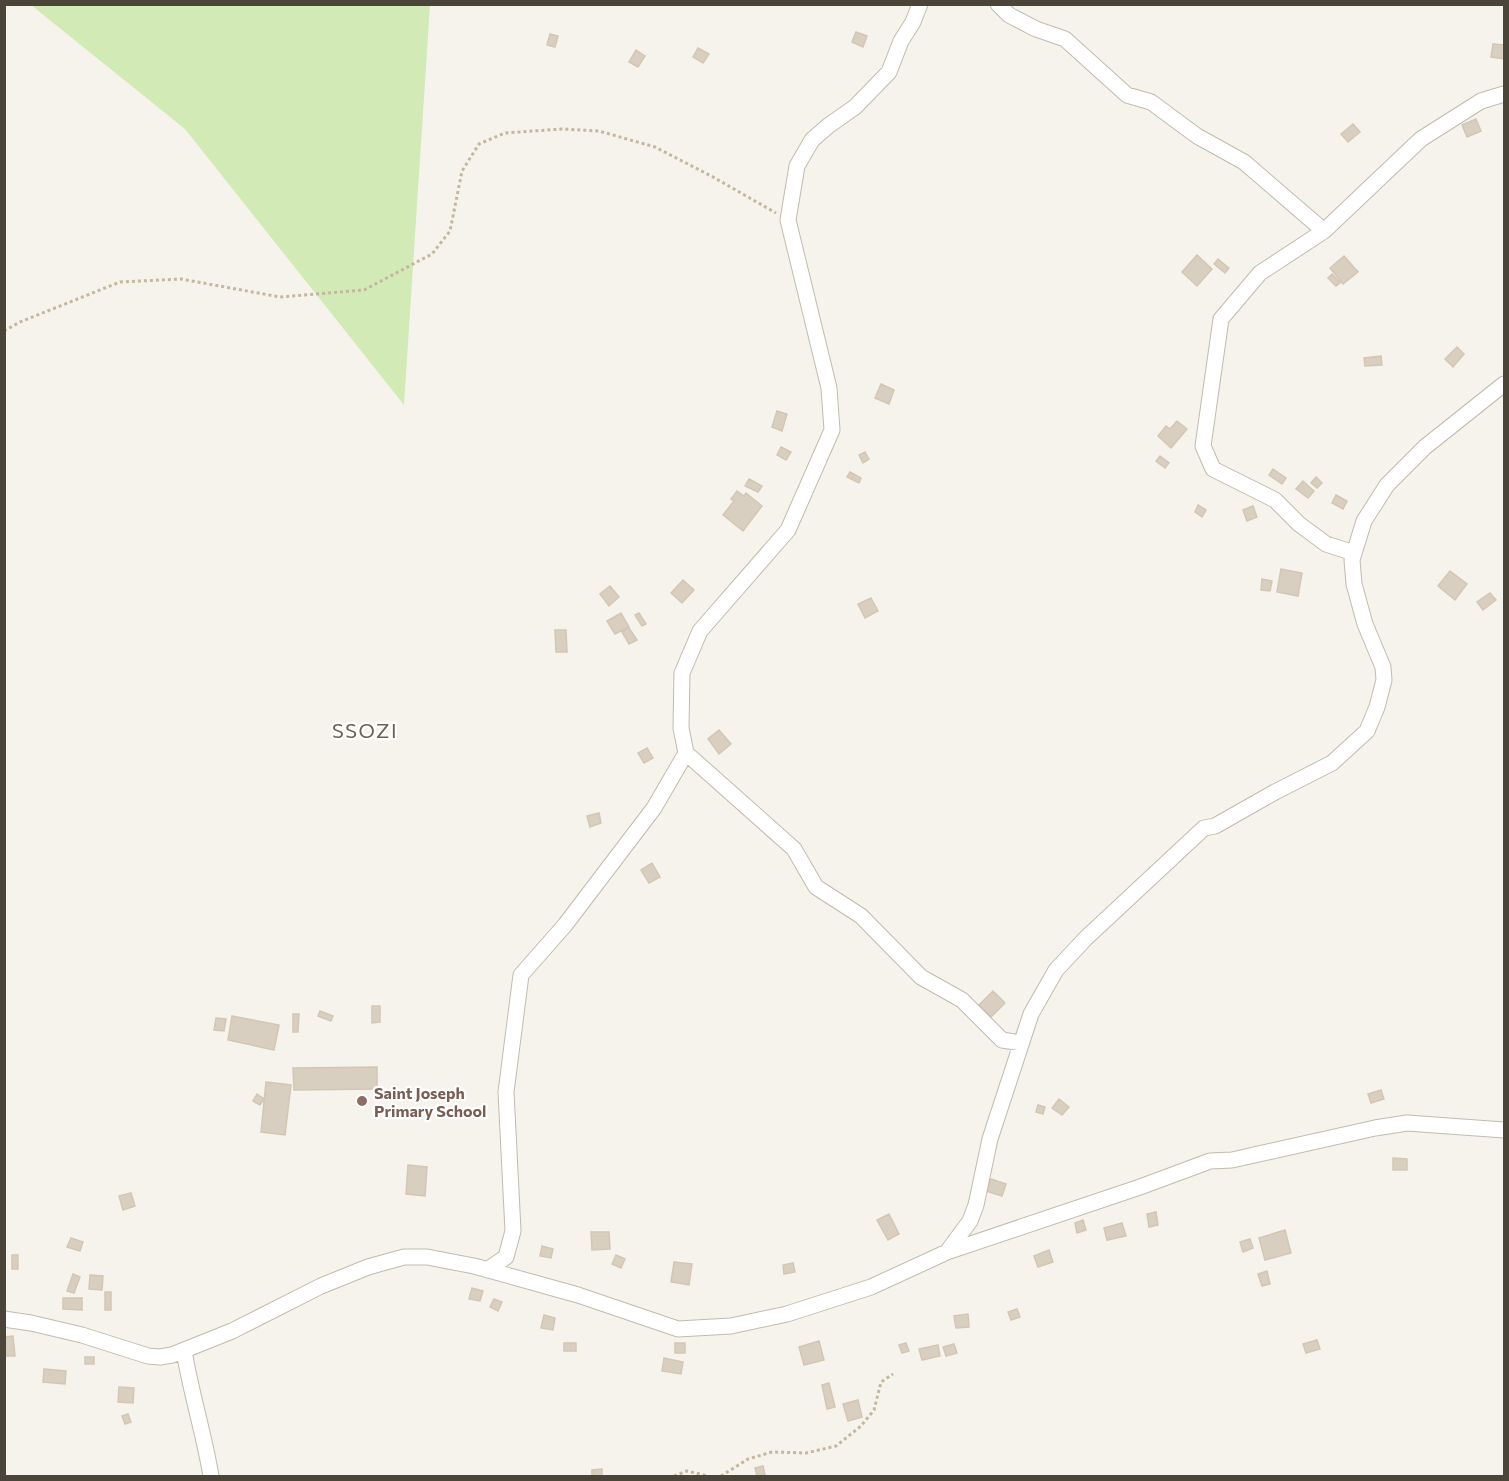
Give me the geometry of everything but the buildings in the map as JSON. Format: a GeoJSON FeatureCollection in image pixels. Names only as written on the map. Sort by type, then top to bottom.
{"type":"FeatureCollection","features":[{"type":"Feature","properties":{"kind":"street"},"geometry":{"type":"LineString","coordinates":[[920,4],[914,22],[901,41],[889,72],[855,107],[812,140],[797,166],[788,220],[829,388],[832,430],[788,530],[699,631],[682,673],[681,728],[686,753],[794,849],[816,886],[861,916],[921,977],[962,1000],[1002,1040],[1021,1043]]}},
{"type":"Feature","properties":{"kind":"street"},"geometry":{"type":"LineString","coordinates":[[998,4],[1009,15],[1036,29],[1065,39],[1127,95],[1151,102],[1197,136],[1244,162],[1324,231]]}},
{"type":"Feature","properties":{"kind":"street"},"geometry":{"type":"LineString","coordinates":[[1354,552],[1326,544],[1299,524],[1275,500],[1213,468],[1203,446],[1221,319],[1260,273],[1324,231],[1421,139],[1481,100],[1504,94]]}},
{"type":"Feature","properties":{"kind":"street"},"geometry":{"type":"LineString","coordinates":[[948,1251],[965,1230],[976,1205],[990,1139],[1021,1043],[1031,1014],[1056,970],[1086,938],[1204,828],[1215,826],[1332,763],[1367,731],[1377,707],[1384,680],[1383,667],[1365,624],[1354,584],[1352,560],[1364,521],[1387,485],[1425,447],[1504,384]]}},
{"type":"Feature","properties":{"kind":"street"},"geometry":{"type":"LineString","coordinates":[[488,1270],[506,1257],[513,1231],[506,1092],[521,975],[565,925],[654,808],[686,753]]}},
{"type":"Feature","properties":{"kind":"street"},"geometry":{"type":"LineString","coordinates":[[4,1319],[82,1335],[148,1356],[172,1356],[232,1331],[321,1286],[368,1267],[404,1257],[427,1257],[488,1270],[578,1295],[678,1329],[731,1326],[788,1314],[878,1285],[948,1251],[1140,1187],[1210,1161],[1232,1160],[1407,1123],[1504,1130]]}},
{"type":"Feature","properties":{"kind":"street"},"geometry":{"type":"LineString","coordinates":[[184,1351],[191,1390],[206,1444],[211,1476]]}},
{"type":"Feature","properties":{"kind":"path"},"geometry":{"type":"LineString","coordinates":[[4,331],[20,322],[120,282],[181,279],[280,297],[364,290],[432,254],[450,231],[462,171],[479,144],[505,133],[562,129],[599,131],[655,147],[788,220]]}},
{"type":"Feature","properties":{"kind":"path"},"geometry":{"type":"LineString","coordinates":[[721,1476],[748,1460],[772,1452],[806,1453],[836,1446],[861,1426],[874,1410],[881,1382],[893,1374]]}},
{"type":"Feature","properties":{"kind":"path"},"geometry":{"type":"LineString","coordinates":[[674,1476],[687,1471],[708,1476]]}},
{"type":"Feature","properties":{"kind":"green space"},"geometry":{"type":"Polygon","coordinates":[[[31,5],[430,5],[404,405],[185,129],[31,5]]]}},
{"type":"Feature","properties":{"kind":"place","name":"Saint Joseph Primary School"},"geometry":{"type":"Point","coordinates":[362,1101]}},
{"type":"Feature","properties":{"kind":"district","name":"SSOZI"},"geometry":{"type":"Point","coordinates":[365,730]}}]}
